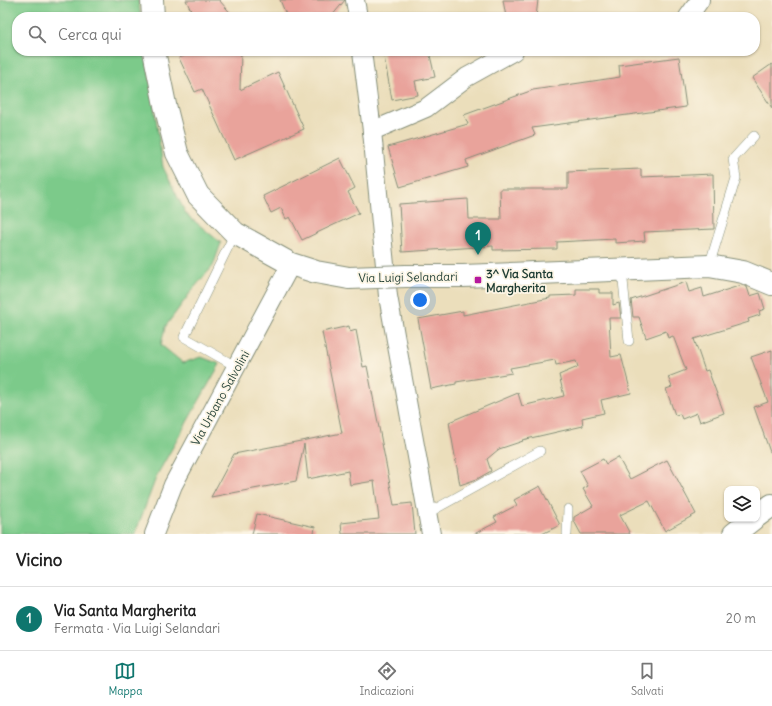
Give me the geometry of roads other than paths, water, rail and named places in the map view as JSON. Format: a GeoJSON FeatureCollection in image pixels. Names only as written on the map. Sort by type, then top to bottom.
{"type":"FeatureCollection","features":[{"type":"Feature","properties":{"kind":"street"},"geometry":{"type":"LineString","coordinates":[[152,0],[153,12]]}},
{"type":"Feature","properties":{"kind":"street"},"geometry":{"type":"LineString","coordinates":[[356,0],[357,12]]}},
{"type":"Feature","properties":{"kind":"street"},"geometry":{"type":"LineString","coordinates":[[692,12],[700,0]]}},
{"type":"Feature","properties":{"kind":"street","name":"Via Luigi Selandari"},"geometry":{"type":"LineString","coordinates":[[155,56],[165,106],[177,153],[198,195],[235,233],[291,264],[316,272],[349,278],[463,276],[709,266],[743,272],[772,284]]}},
{"type":"Feature","properties":{"kind":"street"},"geometry":{"type":"LineString","coordinates":[[363,56],[372,131],[388,296],[431,534]]}},
{"type":"Feature","properties":{"kind":"street"},"geometry":{"type":"LineString","coordinates":[[372,131],[426,108],[467,77],[505,56]]}},
{"type":"Feature","properties":{"kind":"street","name":"Via Urbano Salvolini"},"geometry":{"type":"LineString","coordinates":[[154,534],[173,485],[291,264]]}},
{"type":"Feature","properties":{"kind":"street"},"geometry":{"type":"LineString","coordinates":[[760,514],[772,505]]}},
{"type":"Feature","properties":{"kind":"street"},"geometry":{"type":"LineString","coordinates":[[734,534],[749,522]]}},
{"type":"Feature","properties":{"kind":"lane"},"geometry":{"type":"LineString","coordinates":[[709,266],[736,178],[733,159],[754,136]]}},
{"type":"Feature","properties":{"kind":"lane"},"geometry":{"type":"LineString","coordinates":[[235,233],[184,337],[237,367]]}},
{"type":"Feature","properties":{"kind":"lane"},"geometry":{"type":"LineString","coordinates":[[622,270],[629,341]]}},
{"type":"Feature","properties":{"kind":"lane"},"geometry":{"type":"LineString","coordinates":[[428,513],[540,451]]}},
{"type":"Feature","properties":{"kind":"lane"},"geometry":{"type":"LineString","coordinates":[[567,534],[568,509]]}},
{"type":"Feature","properties":{"kind":"place","name":"Via Santa Margherita"},"geometry":{"type":"Point","coordinates":[478,255]}},
{"type":"Feature","properties":{"kind":"place","name":"3^ Via Santa Margherita"},"geometry":{"type":"Point","coordinates":[478,280]}}]}
